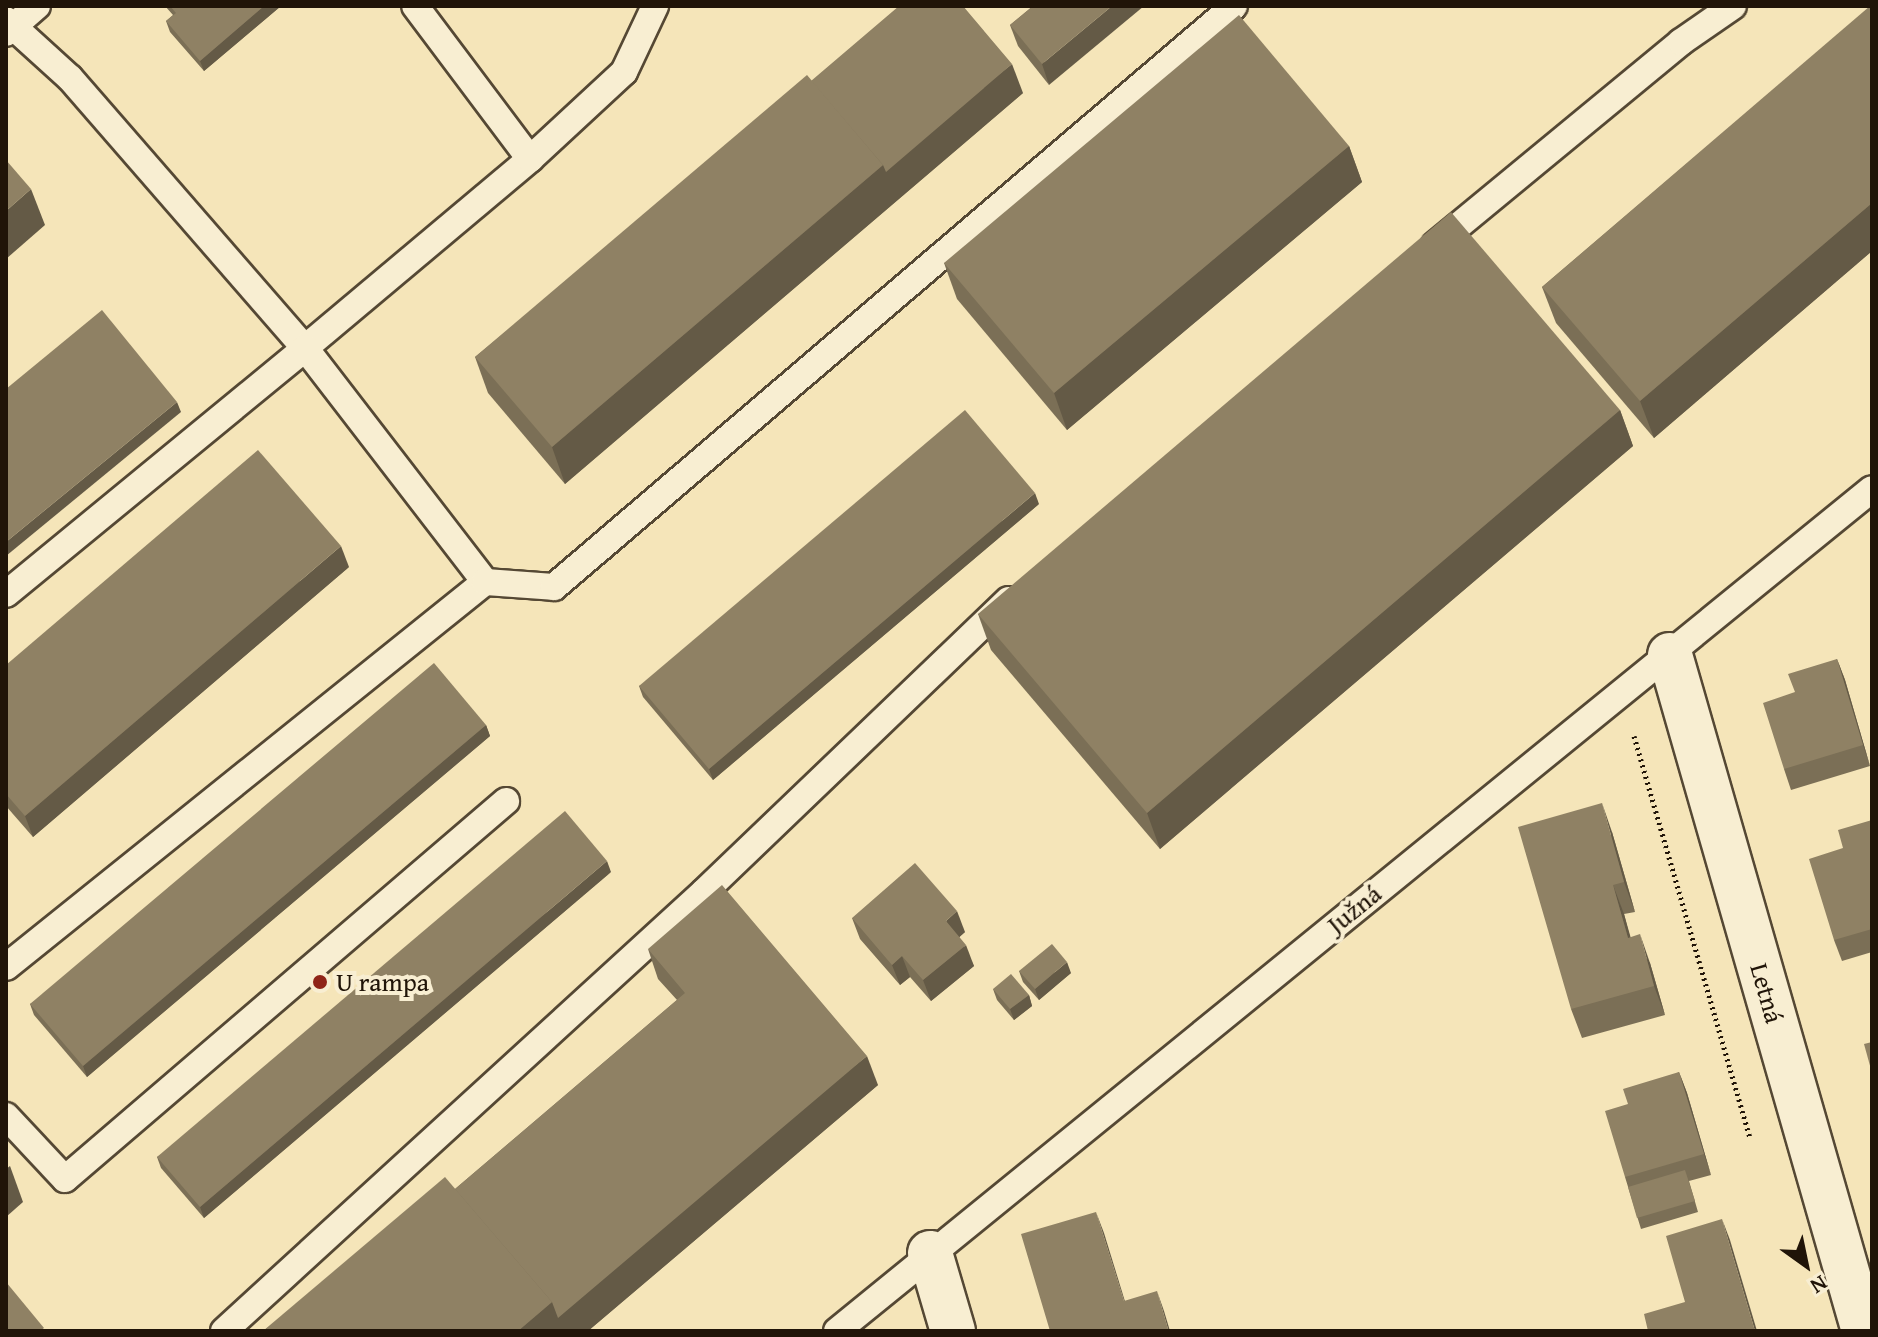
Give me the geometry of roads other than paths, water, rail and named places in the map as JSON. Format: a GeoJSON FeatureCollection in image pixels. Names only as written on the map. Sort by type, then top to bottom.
{"type":"FeatureCollection","features":[{"type":"Feature","properties":{"kind":"street","name":"Letná"},"geometry":{"type":"LineString","coordinates":[[1670,655],[1864,1331]]}},
{"type":"Feature","properties":{"kind":"street"},"geometry":{"type":"LineString","coordinates":[[930,1253],[953,1331]]}},
{"type":"Feature","properties":{"kind":"lane"},"geometry":{"type":"LineString","coordinates":[[37,6],[8,27],[70,78],[305,348],[485,582]]}},
{"type":"Feature","properties":{"kind":"lane"},"geometry":{"type":"LineString","coordinates":[[415,6],[530,159]]}},
{"type":"Feature","properties":{"kind":"lane"},"geometry":{"type":"LineString","coordinates":[[6,594],[530,159],[624,72],[655,6]]}},
{"type":"Feature","properties":{"kind":"lane"},"geometry":{"type":"LineString","coordinates":[[6,967],[485,582],[554,587],[1234,6]]}},
{"type":"Feature","properties":{"kind":"lane"},"geometry":{"type":"LineString","coordinates":[[1412,264],[1681,42],[1733,6]]}},
{"type":"Feature","properties":{"kind":"lane","name":"Južná"},"geometry":{"type":"LineString","coordinates":[[837,1331],[1872,489]]}},
{"type":"Feature","properties":{"kind":"lane"},"geometry":{"type":"LineString","coordinates":[[224,1331],[704,892],[1033,576]]}},
{"type":"Feature","properties":{"kind":"lane"},"geometry":{"type":"LineString","coordinates":[[6,1116],[65,1179],[506,801]]}},
{"type":"Feature","properties":{"kind":"place","name":"U rampa"},"geometry":{"type":"Point","coordinates":[320,982]}}]}
